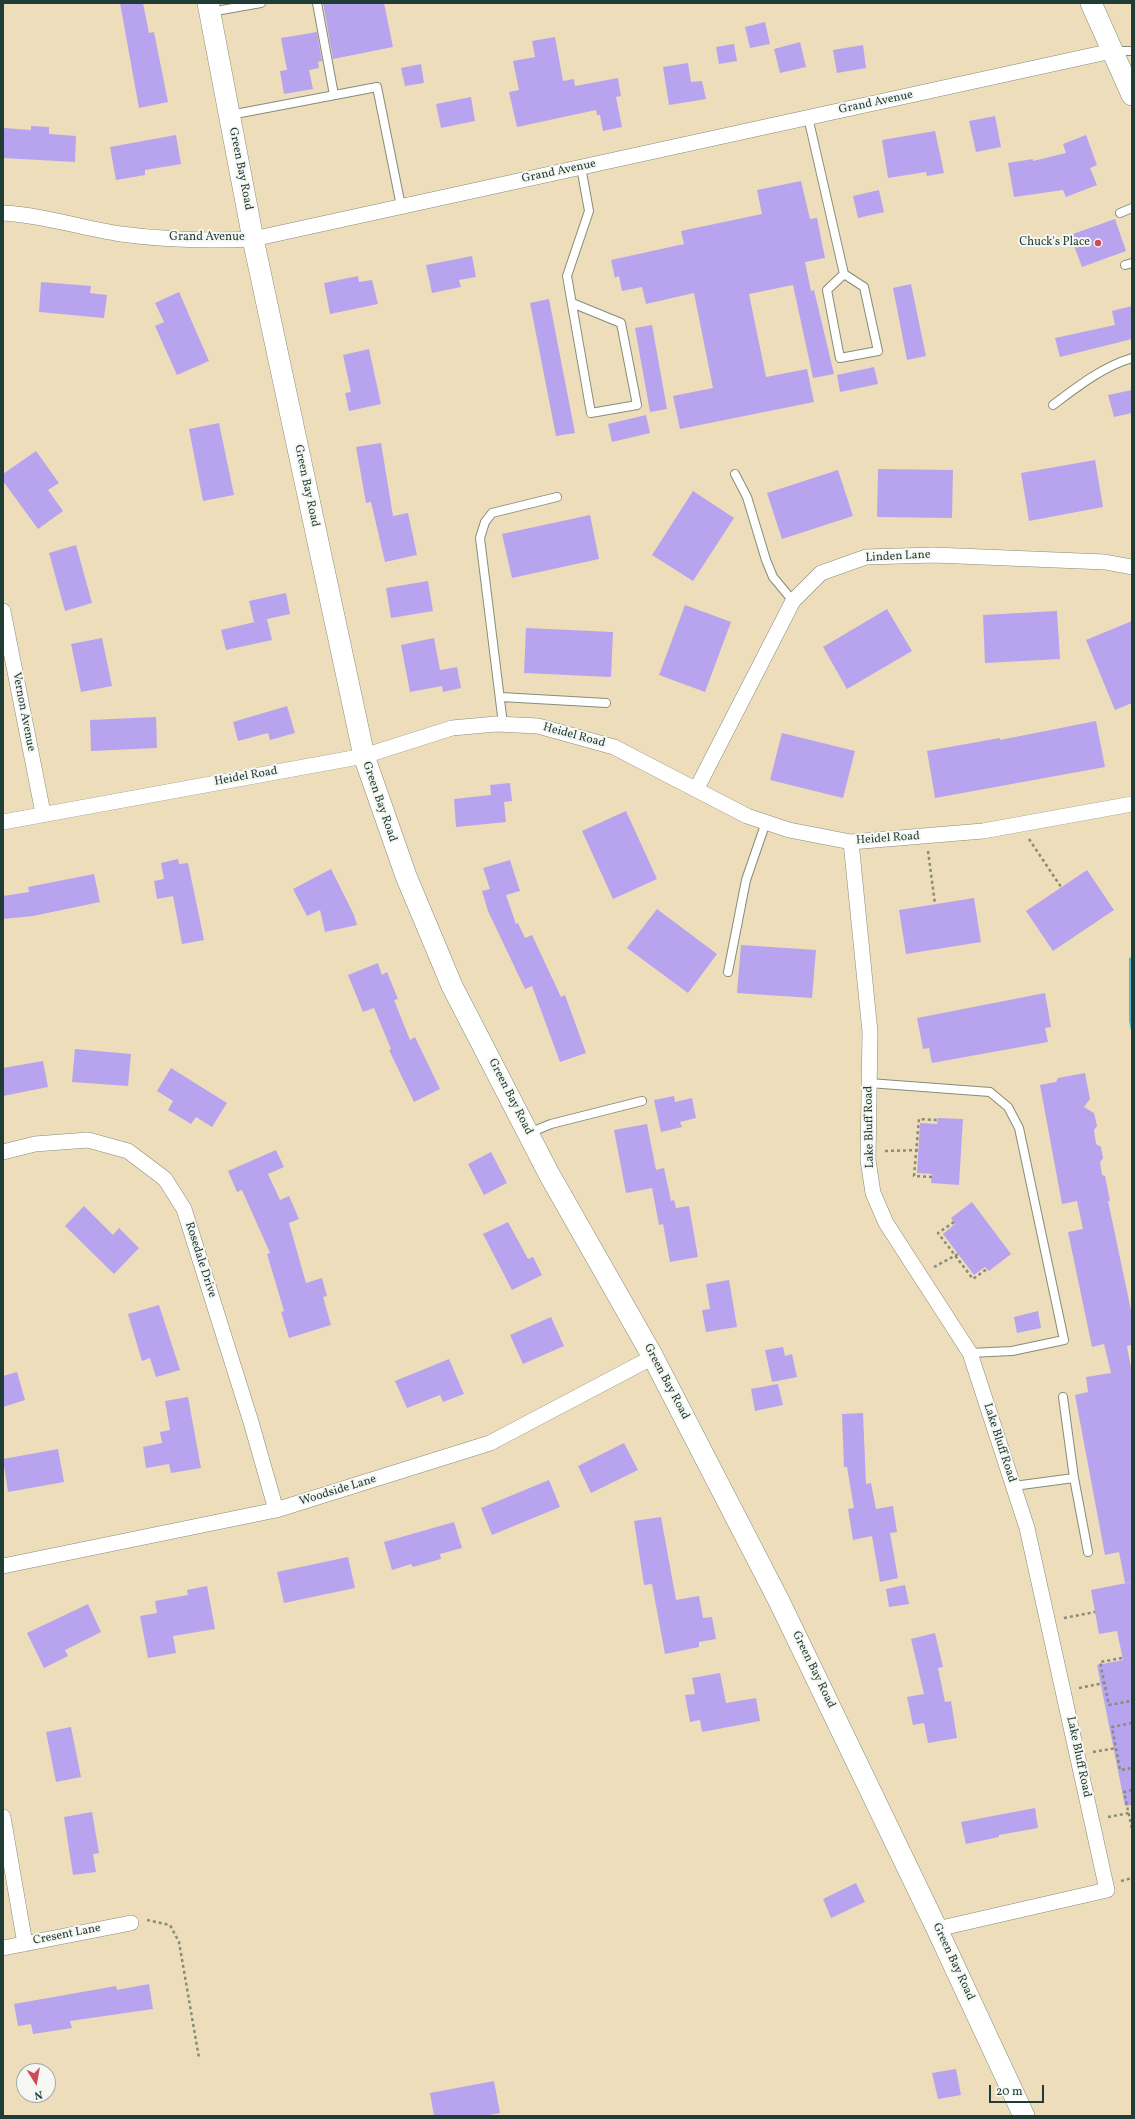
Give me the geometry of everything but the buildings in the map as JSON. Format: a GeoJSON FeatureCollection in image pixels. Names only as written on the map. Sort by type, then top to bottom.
{"type":"FeatureCollection","features":[{"type":"Feature","properties":{"kind":"street"},"geometry":{"type":"LineString","coordinates":[[1091,3],[1122,51],[1132,95]]}},
{"type":"Feature","properties":{"kind":"street","name":"Green Bay Road"},"geometry":{"type":"LineString","coordinates":[[209,8],[252,239],[364,756],[406,876],[449,978],[549,1174],[653,1357],[779,1601],[937,1929],[1024,2116]]}},
{"type":"Feature","properties":{"kind":"street","name":"Grand Avenue"},"geometry":{"type":"LineString","coordinates":[[3,213],[20,214],[120,234],[157,238],[204,241],[252,239],[808,117],[1122,51]]}},
{"type":"Feature","properties":{"kind":"street","name":"Linden Lane"},"geometry":{"type":"LineString","coordinates":[[697,788],[793,601],[821,573],[866,557],[934,555],[1105,562],[1132,567]]}},
{"type":"Feature","properties":{"kind":"street","name":"Vernon Avenue"},"geometry":{"type":"LineString","coordinates":[[3,611],[43,814]]}},
{"type":"Feature","properties":{"kind":"street","name":"Heidel Road"},"geometry":{"type":"LineString","coordinates":[[3,822],[364,756],[452,728],[504,724],[538,726],[614,747],[697,788],[747,816],[789,830],[851,842],[926,837],[982,831],[1132,804]]}},
{"type":"Feature","properties":{"kind":"street","name":"Lake Bluff Road"},"geometry":{"type":"LineString","coordinates":[[851,842],[870,1032],[868,1160],[876,1199],[886,1223],[970,1353],[1027,1528],[1107,1890],[937,1929]]}},
{"type":"Feature","properties":{"kind":"street","name":"Rosedale Drive"},"geometry":{"type":"LineString","coordinates":[[3,1152],[35,1144],[88,1140],[128,1151],[165,1180],[184,1209],[251,1422],[276,1510]]}},
{"type":"Feature","properties":{"kind":"street","name":"Woodside Lane"},"geometry":{"type":"LineString","coordinates":[[3,1566],[276,1510],[490,1443],[653,1357]]}},
{"type":"Feature","properties":{"kind":"street"},"geometry":{"type":"LineString","coordinates":[[3,1817],[25,1944]]}},
{"type":"Feature","properties":{"kind":"street","name":"Cresent Lane"},"geometry":{"type":"LineString","coordinates":[[3,1948],[131,1923]]}},
{"type":"Feature","properties":{"kind":"lane"},"geometry":{"type":"LineString","coordinates":[[209,8],[260,3]]}},
{"type":"Feature","properties":{"kind":"lane"},"geometry":{"type":"LineString","coordinates":[[317,3],[334,95]]}},
{"type":"Feature","properties":{"kind":"lane"},"geometry":{"type":"LineString","coordinates":[[229,115],[377,87],[401,206]]}},
{"type":"Feature","properties":{"kind":"lane"},"geometry":{"type":"LineString","coordinates":[[808,117],[844,274],[864,287],[878,350],[840,358],[827,290],[844,274]]}},
{"type":"Feature","properties":{"kind":"lane"},"geometry":{"type":"LineString","coordinates":[[572,304],[621,323],[637,405],[591,413],[567,276],[588,211],[580,167]]}},
{"type":"Feature","properties":{"kind":"lane"},"geometry":{"type":"LineString","coordinates":[[1120,213],[1132,208]]}},
{"type":"Feature","properties":{"kind":"lane"},"geometry":{"type":"LineString","coordinates":[[1053,405],[1084,382],[1118,362],[1132,358]]}},
{"type":"Feature","properties":{"kind":"lane"},"geometry":{"type":"LineString","coordinates":[[735,474],[747,497],[766,560],[773,577],[793,601]]}},
{"type":"Feature","properties":{"kind":"lane"},"geometry":{"type":"LineString","coordinates":[[504,724],[480,538],[485,522],[492,513],[556,497]]}},
{"type":"Feature","properties":{"kind":"lane"},"geometry":{"type":"LineString","coordinates":[[501,697],[606,702]]}},
{"type":"Feature","properties":{"kind":"lane"},"geometry":{"type":"LineString","coordinates":[[728,972],[746,880],[766,822]]}},
{"type":"Feature","properties":{"kind":"lane"},"geometry":{"type":"LineString","coordinates":[[869,1083],[990,1092],[1008,1107],[1019,1128],[1064,1340],[1012,1351],[970,1353]]}},
{"type":"Feature","properties":{"kind":"lane"},"geometry":{"type":"LineString","coordinates":[[529,1133],[551,1124],[642,1101]]}},
{"type":"Feature","properties":{"kind":"lane"},"geometry":{"type":"LineString","coordinates":[[1063,1397],[1074,1478],[1088,1552]]}},
{"type":"Feature","properties":{"kind":"lane"},"geometry":{"type":"LineString","coordinates":[[1014,1486],[1074,1478]]}},
{"type":"Feature","properties":{"kind":"path"},"geometry":{"type":"LineString","coordinates":[[1019,824],[1061,887]]}},
{"type":"Feature","properties":{"kind":"path"},"geometry":{"type":"LineString","coordinates":[[926,837],[935,904]]}},
{"type":"Feature","properties":{"kind":"path"},"geometry":{"type":"LineString","coordinates":[[932,1177],[914,1176],[918,1119],[937,1120]]}},
{"type":"Feature","properties":{"kind":"path"},"geometry":{"type":"LineString","coordinates":[[868,1151],[917,1150]]}},
{"type":"Feature","properties":{"kind":"path"},"geometry":{"type":"LineString","coordinates":[[954,1222],[938,1233],[957,1255],[973,1279],[987,1269]]}},
{"type":"Feature","properties":{"kind":"path"},"geometry":{"type":"LineString","coordinates":[[919,1274],[957,1255]]}},
{"type":"Feature","properties":{"kind":"path"},"geometry":{"type":"LineString","coordinates":[[1048,1621],[1095,1612]]}},
{"type":"Feature","properties":{"kind":"path"},"geometry":{"type":"LineString","coordinates":[[1122,1658],[1100,1662],[1108,1706],[1131,1701]]}},
{"type":"Feature","properties":{"kind":"path"},"geometry":{"type":"LineString","coordinates":[[1063,1691],[1104,1683]]}},
{"type":"Feature","properties":{"kind":"path"},"geometry":{"type":"LineString","coordinates":[[1132,1723],[1112,1727],[1120,1770],[1132,1768]]}},
{"type":"Feature","properties":{"kind":"path"},"geometry":{"type":"LineString","coordinates":[[1077,1755],[1116,1748]]}},
{"type":"Feature","properties":{"kind":"path"},"geometry":{"type":"LineString","coordinates":[[1132,1790],[1124,1792],[1132,1829]]}},
{"type":"Feature","properties":{"kind":"path"},"geometry":{"type":"LineString","coordinates":[[1092,1820],[1129,1813]]}},
{"type":"Feature","properties":{"kind":"path"},"geometry":{"type":"LineString","coordinates":[[131,1923],[151,1920],[170,1925],[180,1942],[199,2058]]}},
{"type":"Feature","properties":{"kind":"water"},"geometry":{"type":"Polygon","coordinates":[[[1132,957],[1132,1035],[1129,1021],[1129,958],[1132,957]]]}},
{"type":"Feature","properties":{"kind":"place","name":"Chuck's Place"},"geometry":{"type":"Point","coordinates":[1098,243]}}]}
